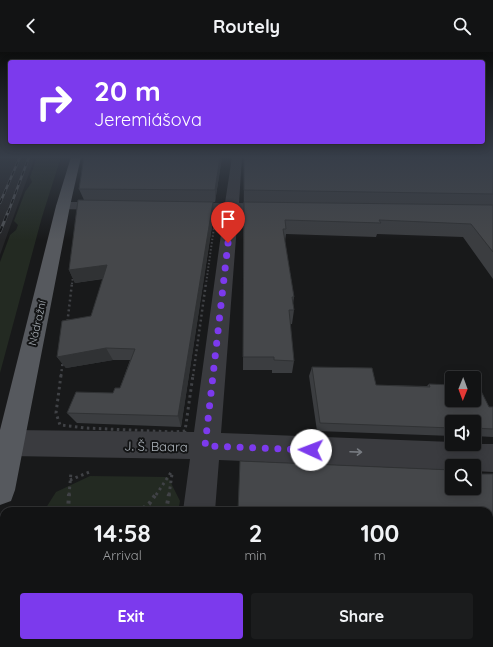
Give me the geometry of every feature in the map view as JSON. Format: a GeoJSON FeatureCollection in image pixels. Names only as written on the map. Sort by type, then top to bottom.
{"type":"FeatureCollection","features":[{"type":"Feature","properties":{"kind":"main road","name":"Nádražní"},"geometry":{"type":"LineString","coordinates":[[0,490],[69,185]]}},
{"type":"Feature","properties":{"kind":"street"},"geometry":{"type":"LineString","coordinates":[[199,507],[224,210],[230,185]]}},
{"type":"Feature","properties":{"kind":"street"},"geometry":{"type":"LineString","coordinates":[[63,206],[118,206]]}},
{"type":"Feature","properties":{"kind":"street"},"geometry":{"type":"LineString","coordinates":[[171,207],[224,210],[286,208]]}},
{"type":"Feature","properties":{"kind":"street","name":"J. Š. Baara"},"geometry":{"type":"LineString","coordinates":[[10,443],[205,446],[493,458]]}},
{"type":"Feature","properties":{"kind":"path"},"geometry":{"type":"LineString","coordinates":[[224,210],[185,431],[173,432],[94,428],[60,424],[56,413],[80,217],[93,211],[224,210]]}},
{"type":"Feature","properties":{"kind":"path"},"geometry":{"type":"LineString","coordinates":[[70,480],[89,471],[97,471]]}},
{"type":"Feature","properties":{"kind":"path"},"geometry":{"type":"LineString","coordinates":[[165,471],[177,471]]}},
{"type":"Feature","properties":{"kind":"path"},"geometry":{"type":"LineString","coordinates":[[145,507],[149,504],[172,471]]}},
{"type":"Feature","properties":{"kind":"path"},"geometry":{"type":"LineString","coordinates":[[167,507],[172,471]]}},
{"type":"Feature","properties":{"kind":"path"},"geometry":{"type":"LineString","coordinates":[[68,507],[71,472]]}},
{"type":"Feature","properties":{"kind":"shaded area"},"geometry":{"type":"Polygon","coordinates":[[[0,185],[25,185],[0,255],[0,185]]]}},
{"type":"Feature","properties":{"kind":"shaded area"},"geometry":{"type":"Polygon","coordinates":[[[30,185],[52,185],[42,217],[0,373],[0,262],[10,235],[16,230],[18,225],[14,221],[25,192],[30,185]]]}},
{"type":"Feature","properties":{"kind":"shaded area"},"geometry":{"type":"Polygon","coordinates":[[[90,476],[168,477],[180,501],[179,507],[47,507],[56,492],[90,476]]]}},
{"type":"Feature","properties":{"kind":"building"},"geometry":{"type":"Polygon","coordinates":[[[80,185],[216,185],[215,190],[79,189],[80,185]]]}},
{"type":"Feature","properties":{"kind":"building"},"geometry":{"type":"Polygon","coordinates":[[[244,185],[493,185],[493,194],[244,190],[244,185]]]}},
{"type":"Feature","properties":{"kind":"building"},"geometry":{"type":"Polygon","coordinates":[[[78,200],[213,202],[178,416],[67,413],[76,392],[113,393],[115,388],[120,388],[135,349],[106,348],[57,357],[62,321],[91,316],[107,265],[69,270],[78,200]]]}},
{"type":"Feature","properties":{"kind":"building"},"geometry":{"type":"Polygon","coordinates":[[[244,202],[493,205],[493,252],[471,224],[379,220],[381,223],[285,220],[286,229],[283,229],[294,297],[292,297],[294,310],[289,310],[294,361],[274,360],[274,357],[243,357],[244,202]]]}},
{"type":"Feature","properties":{"kind":"building"},"geometry":{"type":"Polygon","coordinates":[[[312,367],[372,368],[376,385],[430,387],[429,384],[445,385],[445,407],[481,407],[481,391],[489,407],[493,407],[493,429],[481,428],[481,415],[445,415],[445,428],[320,423],[312,367]]]}},
{"type":"Feature","properties":{"kind":"building"},"geometry":{"type":"Polygon","coordinates":[[[240,461],[445,470],[445,495],[481,495],[481,474],[493,474],[493,507],[238,507],[240,461]]]}},
{"type":"Feature","properties":{"kind":"railway"},"geometry":{"type":"LineString","coordinates":[[0,203],[8,185]]}},
{"type":"Feature","properties":{"kind":"railway"},"geometry":{"type":"LineString","coordinates":[[8,213],[19,185]]}},
{"type":"Feature","properties":{"kind":"railway"},"geometry":{"type":"LineString","coordinates":[[0,232],[8,212]]}},
{"type":"Feature","properties":{"kind":"route"},"geometry":{"type":"LineString","coordinates":[[228,243],[209,422],[205,446],[311,450]]}}]}
